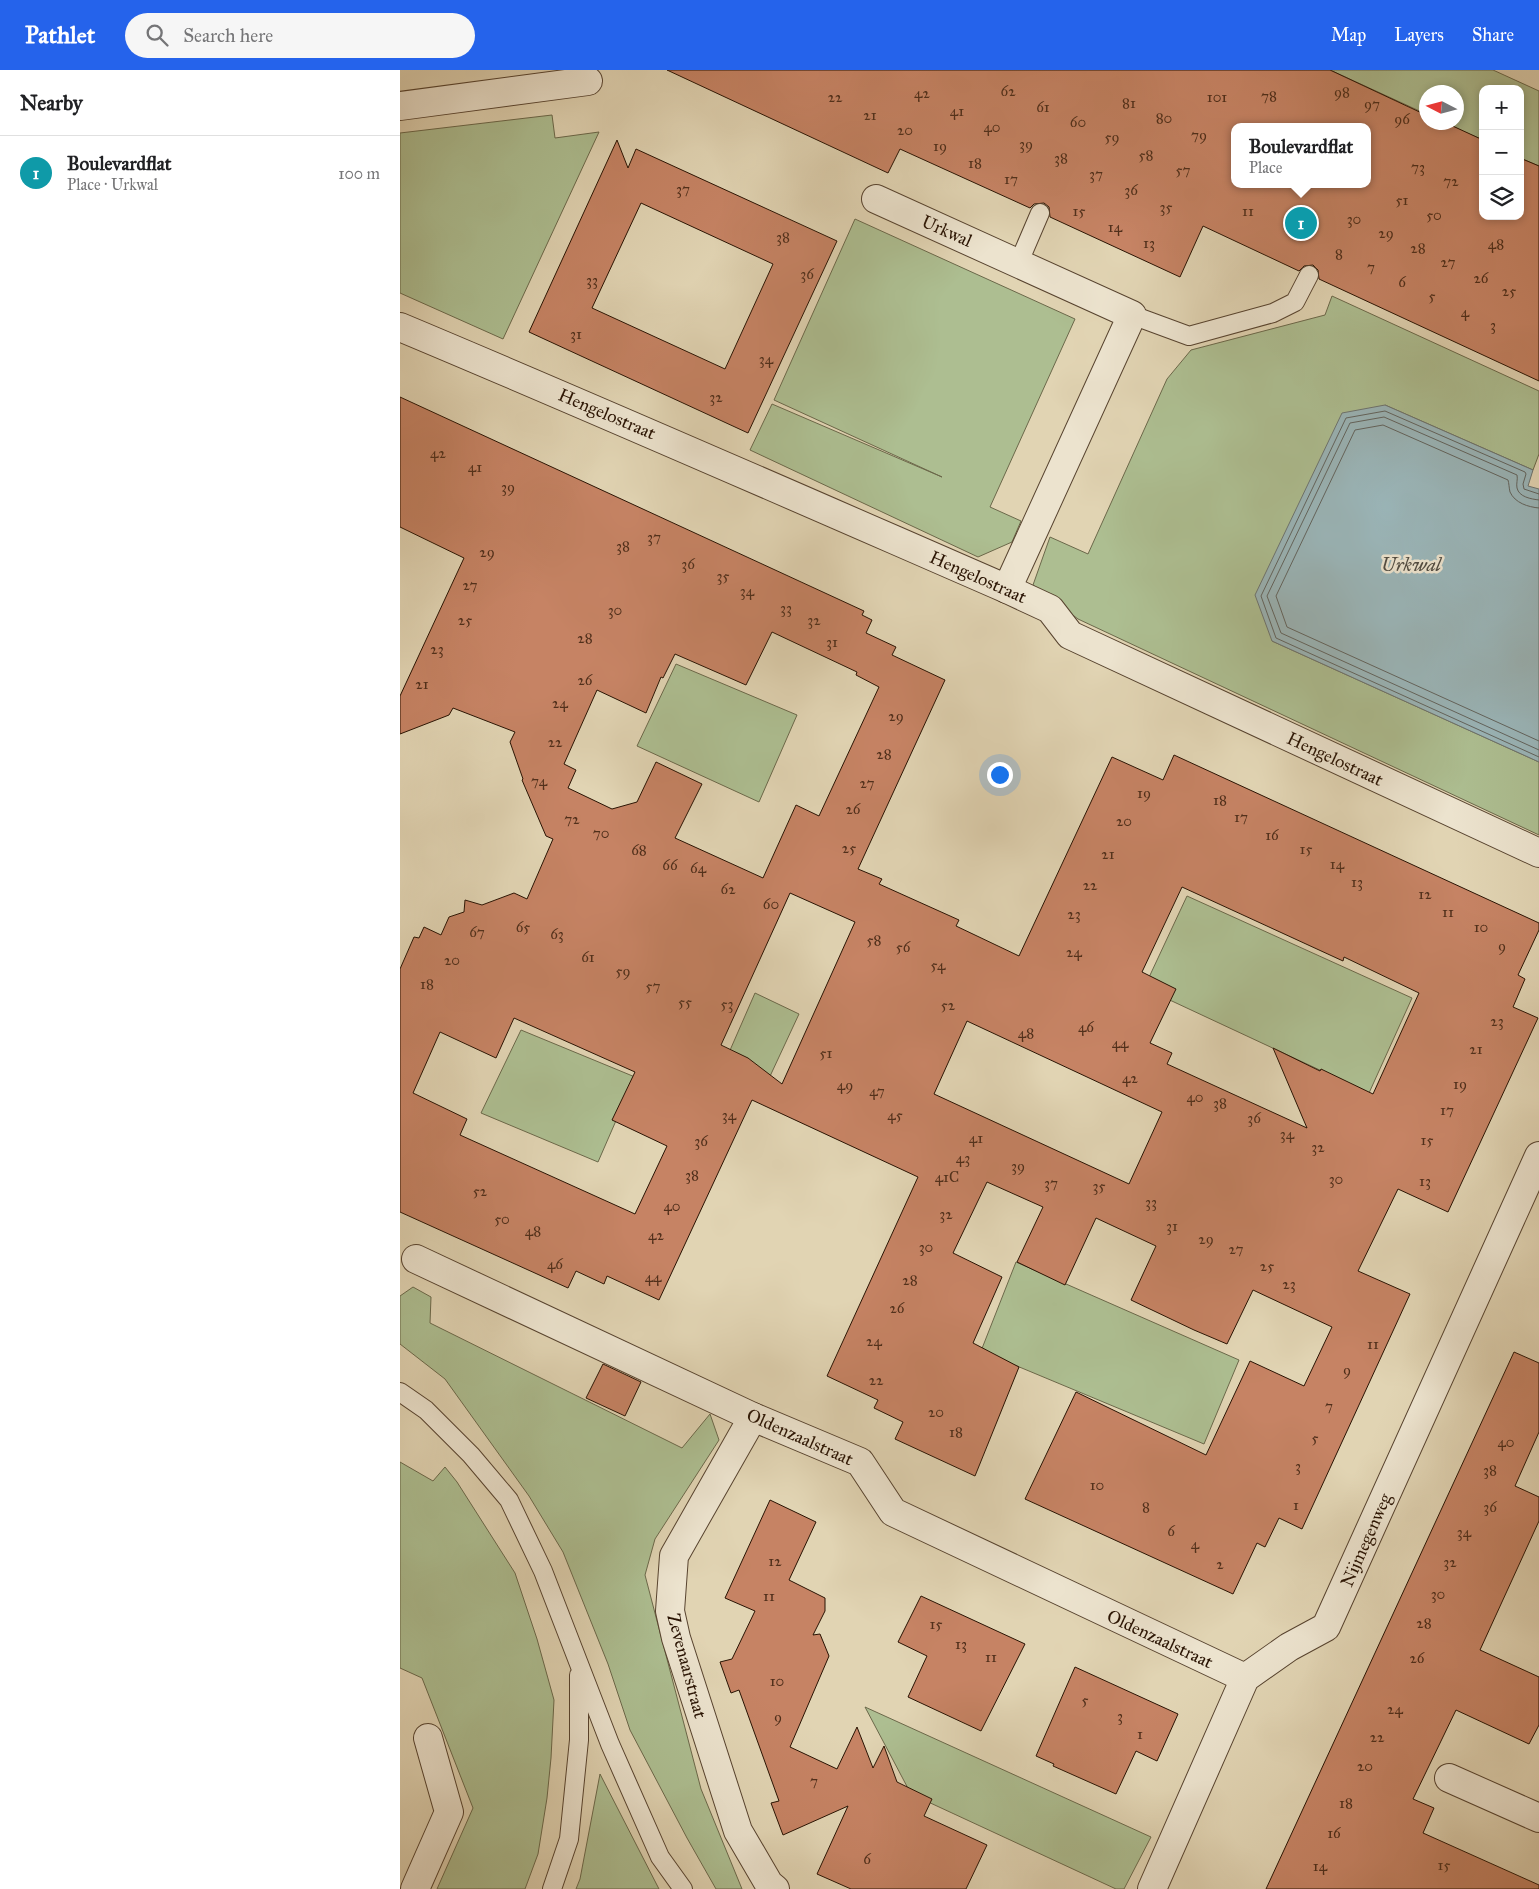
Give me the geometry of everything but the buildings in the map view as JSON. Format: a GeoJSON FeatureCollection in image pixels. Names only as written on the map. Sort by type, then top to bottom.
{"type":"FeatureCollection","features":[{"type":"Feature","properties":{"kind":"street"},"geometry":{"type":"LineString","coordinates":[[400,106],[588,81]]}},
{"type":"Feature","properties":{"kind":"street","name":"Urkwal"},"geometry":{"type":"LineString","coordinates":[[876,199],[1019,262],[1132,315]]}},
{"type":"Feature","properties":{"kind":"street"},"geometry":{"type":"LineString","coordinates":[[1007,589],[1132,315]]}},
{"type":"Feature","properties":{"kind":"street","name":"Hengelostraat"},"geometry":{"type":"LineString","coordinates":[[400,326],[623,420],[735,471],[1007,589],[1050,609],[1070,635],[1539,853]]}},
{"type":"Feature","properties":{"kind":"street","name":"Nijmegenweg"},"geometry":{"type":"LineString","coordinates":[[1245,1678],[1289,1647],[1326,1627],[1539,1156]]}},
{"type":"Feature","properties":{"kind":"street","name":"Oldenzaalstraat"},"geometry":{"type":"LineString","coordinates":[[416,1259],[754,1417],[860,1462],[893,1512],[1245,1678]]}},
{"type":"Feature","properties":{"kind":"street","name":"Zevenaarstraat"},"geometry":{"type":"LineString","coordinates":[[754,1417],[674,1556],[670,1611],[676,1638],[738,1831],[769,1884],[774,1889]]}},
{"type":"Feature","properties":{"kind":"street"},"geometry":{"type":"LineString","coordinates":[[1152,1889],[1245,1678]]}},
{"type":"Feature","properties":{"kind":"street"},"geometry":{"type":"LineString","coordinates":[[415,1889],[449,1812],[428,1738]]}},
{"type":"Feature","properties":{"kind":"street"},"geometry":{"type":"LineString","coordinates":[[1450,1778],[1539,1818]]}},
{"type":"Feature","properties":{"kind":"lane"},"geometry":{"type":"LineString","coordinates":[[1019,262],[1040,213]]}},
{"type":"Feature","properties":{"kind":"lane","name":"Urkwal"},"geometry":{"type":"LineString","coordinates":[[1132,315],[1189,336],[1273,313],[1295,302],[1309,275]]}},
{"type":"Feature","properties":{"kind":"lane"},"geometry":{"type":"LineString","coordinates":[[400,1392],[426,1410],[471,1455],[509,1500],[543,1570],[610,1744],[660,1857],[683,1889]]}},
{"type":"Feature","properties":{"kind":"lane"},"geometry":{"type":"LineString","coordinates":[[552,1889],[569,1839],[579,1740],[580,1664]]}},
{"type":"Feature","properties":{"kind":"green space"},"geometry":{"type":"Polygon","coordinates":[[[1330,70],[1493,70],[1539,91],[1539,166],[1524,160],[1524,85],[1479,85],[1479,138],[1460,130],[1464,130],[1464,85],[1419,85],[1419,111],[1330,70]]]}},
{"type":"Feature","properties":{"kind":"green space"},"geometry":{"type":"Polygon","coordinates":[[[552,115],[555,138],[599,132],[503,339],[400,293],[400,133],[552,115]]]}},
{"type":"Feature","properties":{"kind":"green space"},"geometry":{"type":"Polygon","coordinates":[[[855,219],[1075,319],[990,507],[1021,521],[1012,542],[978,557],[750,450],[772,404],[942,477],[774,400],[855,219]]]}},
{"type":"Feature","properties":{"kind":"green space"},"geometry":{"type":"Polygon","coordinates":[[[1332,296],[1539,391],[1539,454],[1533,470],[1385,405],[1272,641],[1539,762],[1539,835],[1078,619],[1033,585],[1050,537],[1088,554],[1167,379],[1191,350],[1325,315],[1332,296]]]}},
{"type":"Feature","properties":{"kind":"green space"},"geometry":{"type":"Polygon","coordinates":[[[676,664],[797,715],[759,802],[637,746],[676,664]]]}},
{"type":"Feature","properties":{"kind":"green space"},"geometry":{"type":"Polygon","coordinates":[[[1187,896],[1412,998],[1369,1093],[1144,988],[1187,896]]]}},
{"type":"Feature","properties":{"kind":"green space"},"geometry":{"type":"Polygon","coordinates":[[[755,993],[799,1014],[758,1102],[717,1080],[755,993]]]}},
{"type":"Feature","properties":{"kind":"green space"},"geometry":{"type":"Polygon","coordinates":[[[521,1030],[635,1077],[598,1162],[481,1113],[521,1030]]]}},
{"type":"Feature","properties":{"kind":"green space"},"geometry":{"type":"Polygon","coordinates":[[[1016,1262],[1239,1360],[1204,1444],[981,1351],[1016,1262]]]}},
{"type":"Feature","properties":{"kind":"green space"},"geometry":{"type":"Polygon","coordinates":[[[413,1287],[431,1297],[430,1323],[682,1448],[710,1414],[719,1440],[655,1539],[645,1575],[701,1789],[742,1889],[716,1889],[687,1838],[630,1730],[608,1664],[563,1552],[529,1496],[445,1379],[400,1344],[400,1296],[413,1287]]]}},
{"type":"Feature","properties":{"kind":"green space"},"geometry":{"type":"Polygon","coordinates":[[[400,1462],[433,1481],[445,1467],[457,1482],[515,1573],[537,1639],[554,1700],[547,1798],[538,1854],[525,1889],[437,1889],[473,1808],[422,1678],[400,1668],[400,1462]]]}},
{"type":"Feature","properties":{"kind":"green space"},"geometry":{"type":"Polygon","coordinates":[[[865,1707],[1151,1837],[1124,1889],[1116,1889],[911,1794],[865,1707]]]}},
{"type":"Feature","properties":{"kind":"green space"},"geometry":{"type":"Polygon","coordinates":[[[600,1774],[659,1889],[576,1889],[580,1879],[600,1774]]]}},
{"type":"Feature","properties":{"kind":"water","name":"Urkwal"},"geometry":{"type":"Polygon","coordinates":[[[1385,405],[1533,470],[1528,486],[1539,489],[1539,762],[1272,641],[1255,595],[1342,413],[1385,405]]]}},
{"type":"Feature","properties":{"kind":"place","name":"Boulevardflat"},"geometry":{"type":"Point","coordinates":[1301,223]}}]}
